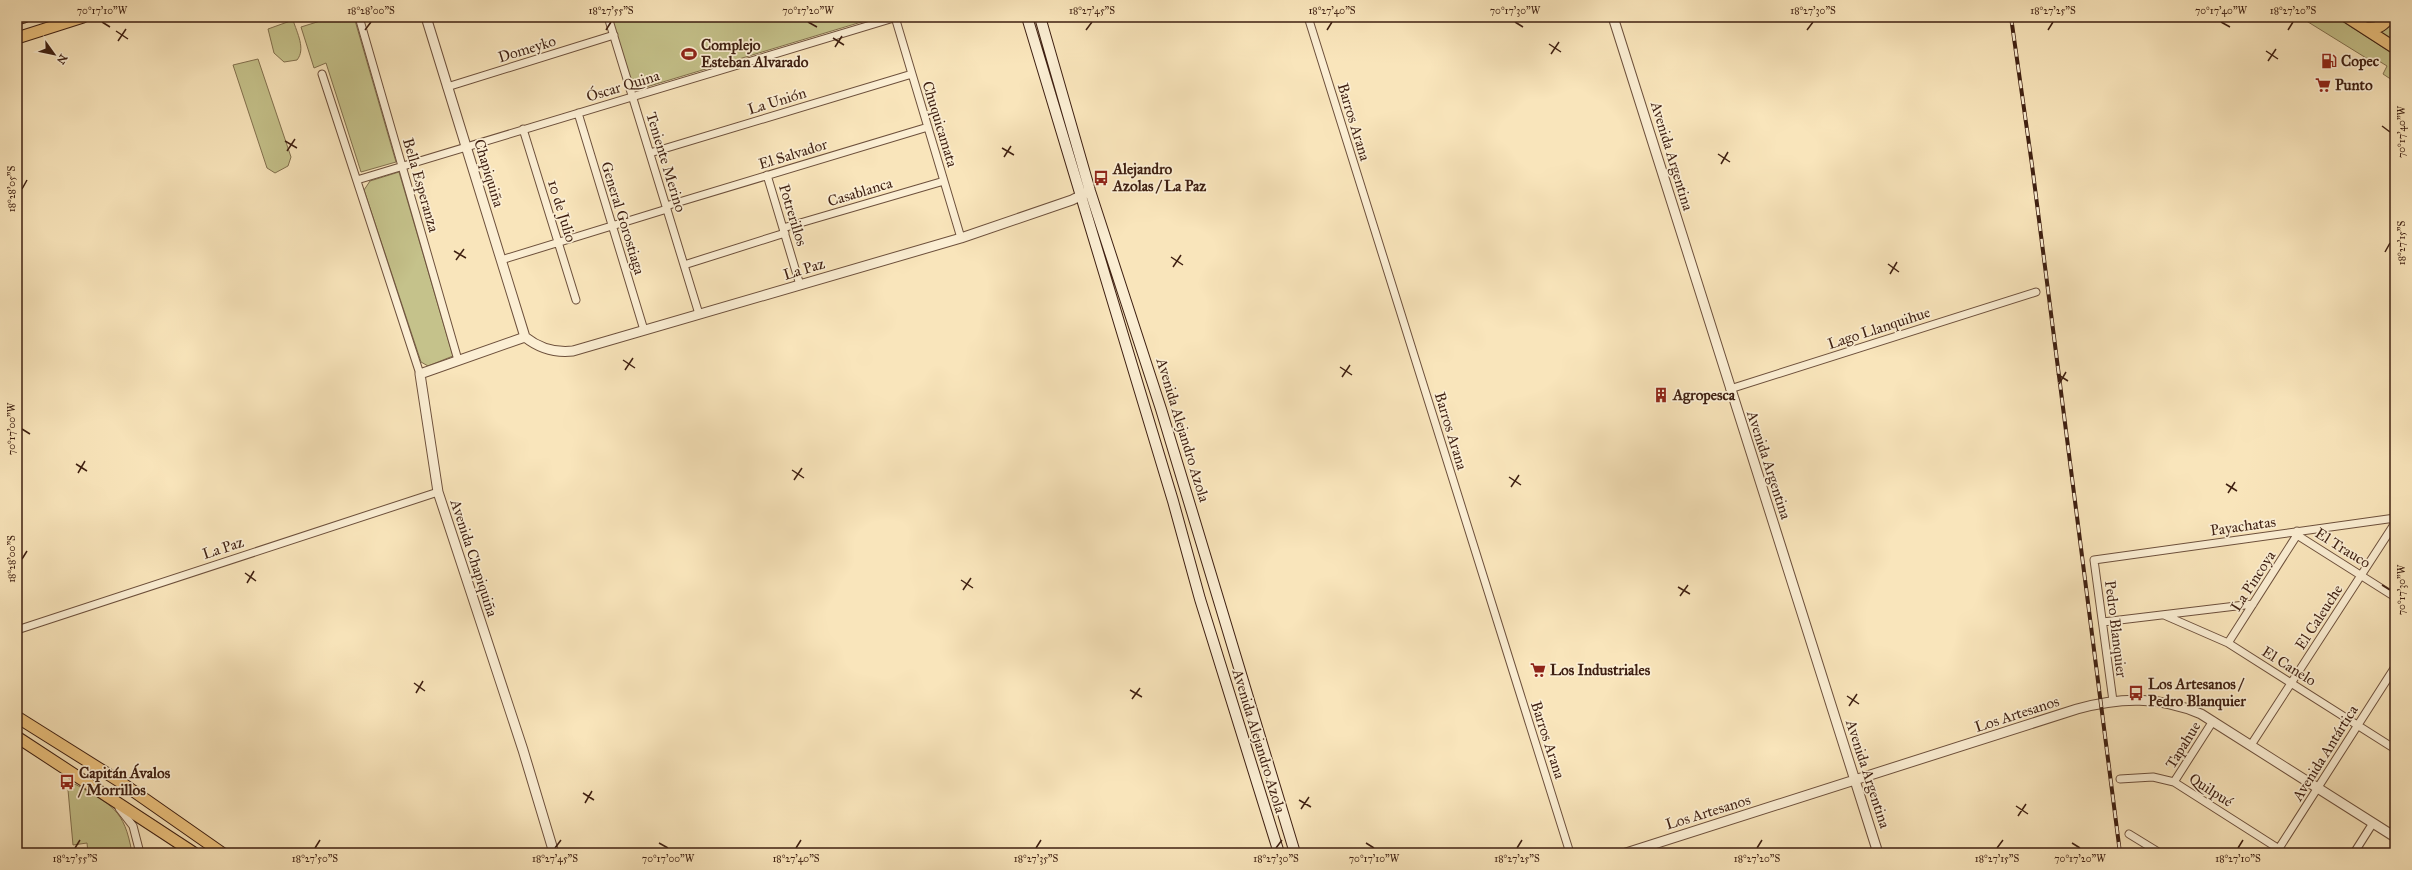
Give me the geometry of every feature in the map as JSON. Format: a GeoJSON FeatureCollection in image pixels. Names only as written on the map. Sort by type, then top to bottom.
{"type":"FeatureCollection","features":[{"type":"Feature","properties":{"kind":"main road"},"geometry":{"type":"LineString","coordinates":[[17,38],[83,17]]}},
{"type":"Feature","properties":{"kind":"main road","name":"Avenida Alejandro Azola"},"geometry":{"type":"LineString","coordinates":[[1027,17],[1173,501],[1200,599],[1278,853]]}},
{"type":"Feature","properties":{"kind":"main road","name":"Avenida Alejandro Azola"},"geometry":{"type":"LineString","coordinates":[[1040,17],[1090,191],[1161,409],[1296,853]]}},
{"type":"Feature","properties":{"kind":"main road"},"geometry":{"type":"LineString","coordinates":[[2347,17],[2395,48]]}},
{"type":"Feature","properties":{"kind":"main road"},"geometry":{"type":"LineString","coordinates":[[2351,17],[2359,25],[2375,28],[2384,24],[2389,17]]}},
{"type":"Feature","properties":{"kind":"main road"},"geometry":{"type":"LineString","coordinates":[[17,716],[119,781],[222,853]]}},
{"type":"Feature","properties":{"kind":"main road"},"geometry":{"type":"LineString","coordinates":[[17,737],[194,853]]}},
{"type":"Feature","properties":{"kind":"street","name":"Bella Esperanza"},"geometry":{"type":"LineString","coordinates":[[359,17],[458,360]]}},
{"type":"Feature","properties":{"kind":"street","name":"Chapiquiña"},"geometry":{"type":"LineString","coordinates":[[426,17],[525,337]]}},
{"type":"Feature","properties":{"kind":"street","name":"Teniente Merino"},"geometry":{"type":"LineString","coordinates":[[608,17],[699,314]]}},
{"type":"Feature","properties":{"kind":"street","name":"Óscar Quina"},"geometry":{"type":"LineString","coordinates":[[357,180],[895,17]]}},
{"type":"Feature","properties":{"kind":"street","name":"Chuquicamata"},"geometry":{"type":"LineString","coordinates":[[895,17],[961,238]]}},
{"type":"Feature","properties":{"kind":"street","name":"Barros Arana"},"geometry":{"type":"LineString","coordinates":[[1308,17],[1570,853]]}},
{"type":"Feature","properties":{"kind":"street","name":"Avenida Argentina"},"geometry":{"type":"LineString","coordinates":[[1613,17],[1878,853]]}},
{"type":"Feature","properties":{"kind":"street","name":"Domeyko"},"geometry":{"type":"LineString","coordinates":[[447,87],[614,35]]}},
{"type":"Feature","properties":{"kind":"street"},"geometry":{"type":"LineString","coordinates":[[322,74],[420,374],[525,337]]}},
{"type":"Feature","properties":{"kind":"street","name":"La Unión"},"geometry":{"type":"LineString","coordinates":[[650,153],[912,74]]}},
{"type":"Feature","properties":{"kind":"street","name":"General Gorostiaga"},"geometry":{"type":"LineString","coordinates":[[578,113],[644,330]]}},
{"type":"Feature","properties":{"kind":"street","name":"El Salvador"},"geometry":{"type":"LineString","coordinates":[[501,260],[928,127]]}},
{"type":"Feature","properties":{"kind":"street","name":"10 de Julio"},"geometry":{"type":"LineString","coordinates":[[523,130],[576,300]]}},
{"type":"Feature","properties":{"kind":"street","name":"Potrerillos"},"geometry":{"type":"LineString","coordinates":[[767,176],[800,285]]}},
{"type":"Feature","properties":{"kind":"street","name":"Casablanca"},"geometry":{"type":"LineString","coordinates":[[684,265],[784,231],[944,181]]}},
{"type":"Feature","properties":{"kind":"street","name":"La Paz"},"geometry":{"type":"LineString","coordinates":[[525,337],[543,348],[565,352],[800,285],[903,253],[961,238],[1080,196],[1090,191]]}},
{"type":"Feature","properties":{"kind":"street","name":"Lago Llanquihue"},"geometry":{"type":"LineString","coordinates":[[1730,389],[2036,292]]}},
{"type":"Feature","properties":{"kind":"street","name":"Avenida Chapiquiña"},"geometry":{"type":"LineString","coordinates":[[420,374],[438,492],[523,750],[554,853]]}},
{"type":"Feature","properties":{"kind":"street","name":"La Paz"},"geometry":{"type":"LineString","coordinates":[[17,630],[438,492]]}},
{"type":"Feature","properties":{"kind":"street","name":"Payachatas"},"geometry":{"type":"LineString","coordinates":[[2094,560],[2297,533],[2395,518]]}},
{"type":"Feature","properties":{"kind":"street","name":"El Caleuche"},"geometry":{"type":"LineString","coordinates":[[2251,745],[2395,523]]}},
{"type":"Feature","properties":{"kind":"street","name":"El Trauco"},"geometry":{"type":"LineString","coordinates":[[2297,533],[2395,597]]}},
{"type":"Feature","properties":{"kind":"street","name":"La Pincoya"},"geometry":{"type":"LineString","coordinates":[[2228,643],[2297,533]]}},
{"type":"Feature","properties":{"kind":"street","name":"Pedro Blanquier"},"geometry":{"type":"LineString","coordinates":[[2094,560],[2113,701]]}},
{"type":"Feature","properties":{"kind":"street"},"geometry":{"type":"LineString","coordinates":[[2102,622],[2253,604]]}},
{"type":"Feature","properties":{"kind":"street","name":"El Canelo"},"geometry":{"type":"LineString","coordinates":[[2164,615],[2228,643],[2395,749]]}},
{"type":"Feature","properties":{"kind":"street","name":"Avenida Antártica"},"geometry":{"type":"LineString","coordinates":[[2278,851],[2395,667]]}},
{"type":"Feature","properties":{"kind":"street","name":"Los Artesanos"},"geometry":{"type":"LineString","coordinates":[[1626,853],[2076,709],[2113,701],[2137,699],[2162,701],[2188,709],[2213,721],[2395,837]]}},
{"type":"Feature","properties":{"kind":"street","name":"Tapahue"},"geometry":{"type":"LineString","coordinates":[[2174,782],[2213,721]]}},
{"type":"Feature","properties":{"kind":"street","name":"Quilpué"},"geometry":{"type":"LineString","coordinates":[[2120,779],[2153,777],[2174,782],[2278,851]]}},
{"type":"Feature","properties":{"kind":"street"},"geometry":{"type":"LineString","coordinates":[[101,791],[130,821],[135,832],[140,853]]}},
{"type":"Feature","properties":{"kind":"street"},"geometry":{"type":"LineString","coordinates":[[2354,853],[2373,823]]}},
{"type":"Feature","properties":{"kind":"street"},"geometry":{"type":"LineString","coordinates":[[2129,834],[2160,853]]}},
{"type":"Feature","properties":{"kind":"shaded area"},"geometry":{"type":"Polygon","coordinates":[[[333,17],[354,17],[396,162],[361,172],[326,63],[314,68],[301,27],[333,17]]]}},
{"type":"Feature","properties":{"kind":"shaded area","name":"Complejo Esteban Alvarado"},"geometry":{"type":"Polygon","coordinates":[[[611,17],[878,17],[633,91],[611,17]]]}},
{"type":"Feature","properties":{"kind":"shaded area"},"geometry":{"type":"Polygon","coordinates":[[[2300,17],[2336,17],[2395,55],[2395,82],[2383,74],[2387,66],[2374,58],[2371,61],[2300,17]]]}},
{"type":"Feature","properties":{"kind":"shaded area"},"geometry":{"type":"Polygon","coordinates":[[[2394,17],[2395,42],[2381,33],[2387,28],[2394,17]]]}},
{"type":"Feature","properties":{"kind":"shaded area"},"geometry":{"type":"Polygon","coordinates":[[[293,20],[301,46],[300,56],[297,60],[284,62],[274,53],[268,29],[293,20]]]}},
{"type":"Feature","properties":{"kind":"shaded area"},"geometry":{"type":"Polygon","coordinates":[[[258,59],[291,157],[288,166],[275,173],[267,168],[233,65],[258,59]]]}},
{"type":"Feature","properties":{"kind":"shaded area"},"geometry":{"type":"Polygon","coordinates":[[[399,172],[453,356],[428,366],[421,362],[364,190],[370,181],[399,172]]]}},
{"type":"Feature","properties":{"kind":"shaded area"},"geometry":{"type":"Polygon","coordinates":[[[75,784],[107,804],[120,817],[129,838],[132,853],[88,853],[87,843],[73,845],[68,790],[75,784]]]}},
{"type":"Feature","properties":{"kind":"railway"},"geometry":{"type":"LineString","coordinates":[[2011,17],[2032,165],[2120,853]]}},
{"type":"Feature","properties":{"kind":"place","name":"Complejo Esteban Alvarado"},"geometry":{"type":"Point","coordinates":[689,54]}},
{"type":"Feature","properties":{"kind":"place","name":"Copec"},"geometry":{"type":"Point","coordinates":[2329,61]}},
{"type":"Feature","properties":{"kind":"place","name":"Punto"},"geometry":{"type":"Point","coordinates":[2323,85]}},
{"type":"Feature","properties":{"kind":"place","name":"Alejandro Azolas / La Paz"},"geometry":{"type":"Point","coordinates":[1101,178]}},
{"type":"Feature","properties":{"kind":"place","name":"Agropesca"},"geometry":{"type":"Point","coordinates":[1661,395]}},
{"type":"Feature","properties":{"kind":"place","name":"Los Industriales"},"geometry":{"type":"Point","coordinates":[1538,670]}},
{"type":"Feature","properties":{"kind":"place","name":"Los Artesanos / Pedro Blanquier"},"geometry":{"type":"Point","coordinates":[2136,693]}},
{"type":"Feature","properties":{"kind":"place","name":"Capitán Ávalos / Morrillos"},"geometry":{"type":"Point","coordinates":[67,782]}}]}
